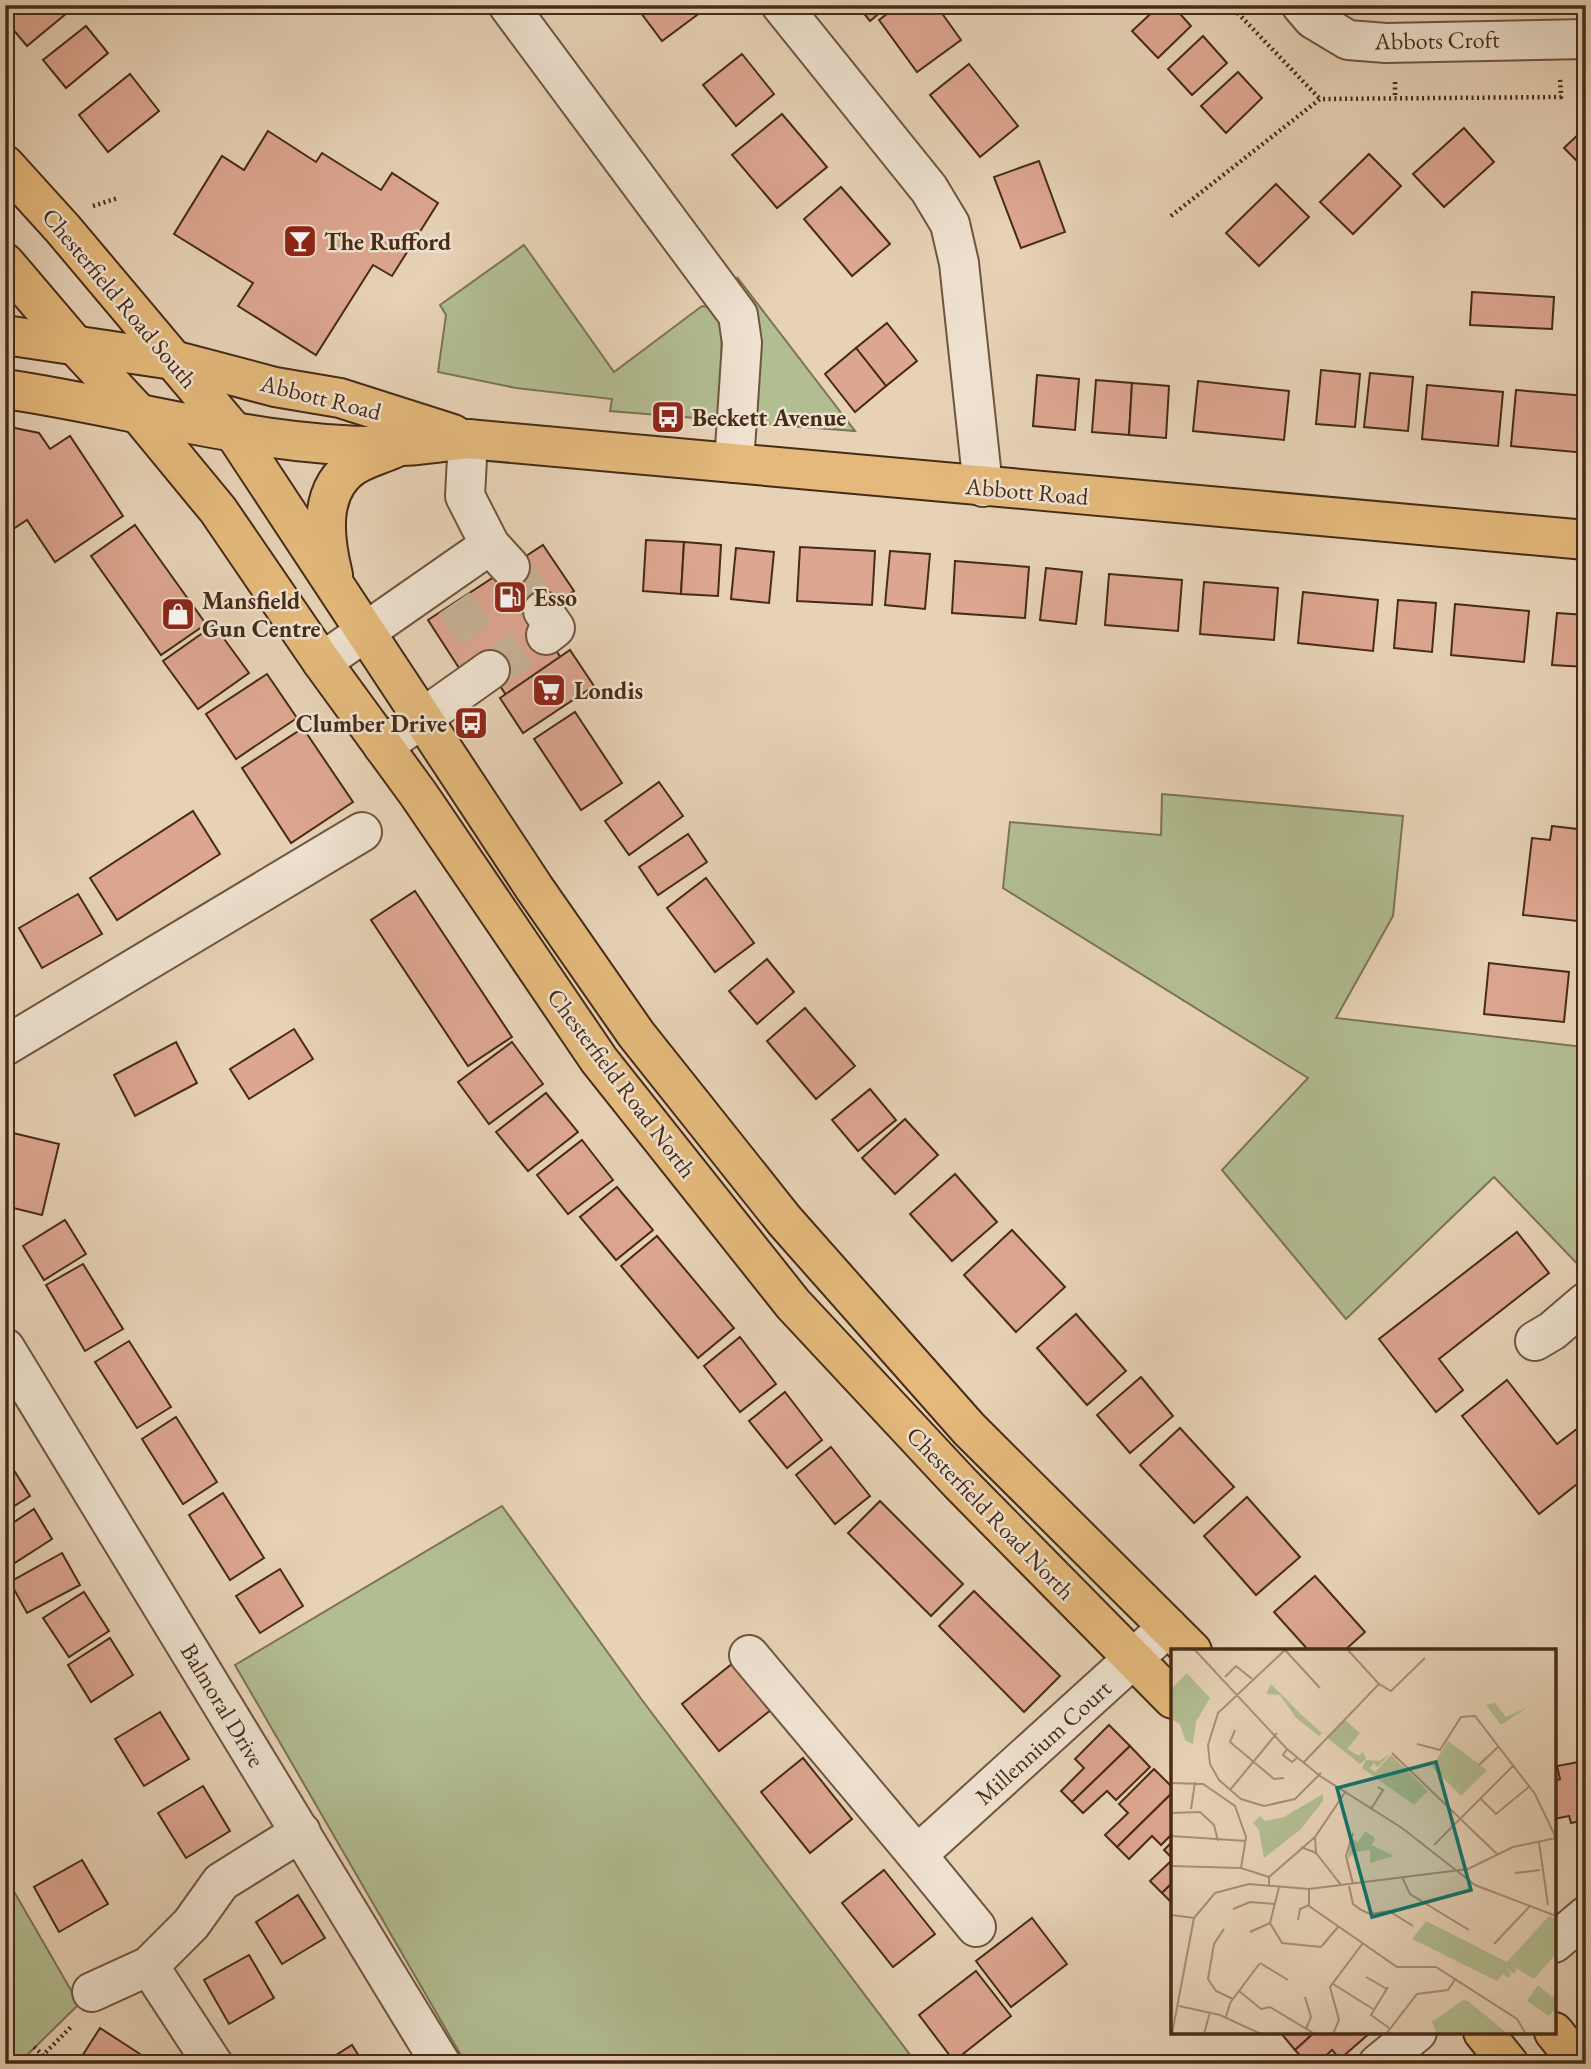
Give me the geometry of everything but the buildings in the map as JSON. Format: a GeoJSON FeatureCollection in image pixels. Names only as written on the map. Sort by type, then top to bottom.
{"type":"FeatureCollection","features":[{"type":"Feature","properties":{"kind":"main road","name":"Chesterfield Road South"},"geometry":{"type":"LineString","coordinates":[[5,165],[63,229],[233,431]]}},
{"type":"Feature","properties":{"kind":"main road"},"geometry":{"type":"LineString","coordinates":[[5,263],[74,344],[138,413]]}},
{"type":"Feature","properties":{"kind":"main road","name":"Abbott Road"},"geometry":{"type":"LineString","coordinates":[[5,335],[173,360],[275,387],[341,398],[468,439]]}},
{"type":"Feature","properties":{"kind":"main road","name":"Abbott Road"},"geometry":{"type":"LineString","coordinates":[[5,389],[233,431],[323,443],[400,446],[468,439],[1586,540]]}},
{"type":"Feature","properties":{"kind":"main road","name":"Chesterfield Road North"},"geometry":{"type":"LineString","coordinates":[[138,413],[218,510],[599,1060],[793,1304],[904,1423],[1171,1697]]}},
{"type":"Feature","properties":{"kind":"main road","name":"Chesterfield Road North"},"geometry":{"type":"LineString","coordinates":[[233,431],[535,889],[636,1034],[784,1220],[969,1429],[1180,1639]]}},
{"type":"Feature","properties":{"kind":"main road"},"geometry":{"type":"LineString","coordinates":[[337,591],[327,548],[325,513],[332,494],[342,476],[355,465],[400,446]]}},
{"type":"Feature","properties":{"kind":"main road"},"geometry":{"type":"LineString","coordinates":[[1485,2034],[1509,2064]]}},
{"type":"Feature","properties":{"kind":"main road"},"geometry":{"type":"LineString","coordinates":[[1556,2034],[1580,2064]]}},
{"type":"Feature","properties":{"kind":"street"},"geometry":{"type":"LineString","coordinates":[[508,5],[738,315],[742,343],[734,463]]}},
{"type":"Feature","properties":{"kind":"street"},"geometry":{"type":"LineString","coordinates":[[781,5],[929,189],[950,224],[959,263],[983,486]]}},
{"type":"Feature","properties":{"kind":"street","name":"Abbots Croft"},"geometry":{"type":"LineString","coordinates":[[1301,5],[1313,19],[1348,40],[1386,43],[1572,38]]}},
{"type":"Feature","properties":{"kind":"street"},"geometry":{"type":"LineString","coordinates":[[322,662],[366,633],[446,592],[500,556],[465,496],[468,439]]}},
{"type":"Feature","properties":{"kind":"street"},"geometry":{"type":"LineString","coordinates":[[383,746],[490,670]]}},
{"type":"Feature","properties":{"kind":"street"},"geometry":{"type":"LineString","coordinates":[[5,1046],[362,832]]}},
{"type":"Feature","properties":{"kind":"street"},"geometry":{"type":"LineString","coordinates":[[1535,1341],[1552,1331],[1586,1302]]}},
{"type":"Feature","properties":{"kind":"street","name":"Balmoral Drive"},"geometry":{"type":"LineString","coordinates":[[5,1348],[441,2064]]}},
{"type":"Feature","properties":{"kind":"street"},"geometry":{"type":"LineString","coordinates":[[904,1423],[938,1393]]}},
{"type":"Feature","properties":{"kind":"street","name":"Millennium Court"},"geometry":{"type":"LineString","coordinates":[[917,1855],[1133,1661],[1180,1639]]}},
{"type":"Feature","properties":{"kind":"street"},"geometry":{"type":"LineString","coordinates":[[749,1655],[976,1927]]}},
{"type":"Feature","properties":{"kind":"street"},"geometry":{"type":"LineString","coordinates":[[92,1992],[149,1966],[191,1924],[221,1882],[300,1832]]}},
{"type":"Feature","properties":{"kind":"street"},"geometry":{"type":"LineString","coordinates":[[1556,1941],[1586,1916]]}},
{"type":"Feature","properties":{"kind":"street"},"geometry":{"type":"LineString","coordinates":[[149,1966],[213,2064]]}},
{"type":"Feature","properties":{"kind":"street"},"geometry":{"type":"LineString","coordinates":[[1378,2064],[1415,2034]]}},
{"type":"Feature","properties":{"kind":"path"},"geometry":{"type":"LineString","coordinates":[[1230,5],[1320,99]]}},
{"type":"Feature","properties":{"kind":"path"},"geometry":{"type":"LineString","coordinates":[[1171,216],[1320,99],[1561,97],[1572,38]]}},
{"type":"Feature","properties":{"kind":"path"},"geometry":{"type":"LineString","coordinates":[[89,209],[97,202],[118,198]]}},
{"type":"Feature","properties":{"kind":"path"},"geometry":{"type":"LineString","coordinates":[[34,2064],[84,2014],[92,1992]]}},
{"type":"Feature","properties":{"kind":"path"},"geometry":{"type":"LineString","coordinates":[[34,2047],[43,2055]]}},
{"type":"Feature","properties":{"kind":"green space"},"geometry":{"type":"Polygon","coordinates":[[[524,245],[614,372],[702,306],[713,308],[722,324],[720,420],[610,411],[612,399],[516,388],[438,372],[446,315],[440,305],[524,245]]]}},
{"type":"Feature","properties":{"kind":"green space"},"geometry":{"type":"Polygon","coordinates":[[[737,277],[855,431],[754,423],[750,308],[737,277]]]}},
{"type":"Feature","properties":{"kind":"green space"},"geometry":{"type":"Polygon","coordinates":[[[1162,794],[1403,816],[1393,916],[1336,1018],[1583,1047],[1586,1036],[1586,1273],[1494,1177],[1346,1319],[1222,1170],[1308,1078],[1003,888],[1010,822],[1161,835],[1162,794]]]}},
{"type":"Feature","properties":{"kind":"green space"},"geometry":{"type":"Polygon","coordinates":[[[502,1506],[642,1700],[917,2064],[466,2064],[235,1665],[502,1506]]]}},
{"type":"Feature","properties":{"kind":"green space"},"geometry":{"type":"Polygon","coordinates":[[[5,1876],[79,2004],[18,2064],[5,2064],[5,1876]]]}},
{"type":"Feature","properties":{"kind":"tunnel"},"geometry":{"type":"LineString","coordinates":[[510,567],[543,611]]}},
{"type":"Feature","properties":{"kind":"tunnel"},"geometry":{"type":"LineString","coordinates":[[454,603],[497,666]]}},
{"type":"Feature","properties":{"kind":"tunnel"},"geometry":{"type":"LineString","coordinates":[[490,670],[546,635]]}},
{"type":"Feature","properties":{"kind":"place","name":"The Rufford"},"geometry":{"type":"Point","coordinates":[300,241]}},
{"type":"Feature","properties":{"kind":"place","name":"Beckett Avenue"},"geometry":{"type":"Point","coordinates":[668,417]}},
{"type":"Feature","properties":{"kind":"place","name":"Esso"},"geometry":{"type":"Point","coordinates":[510,597]}},
{"type":"Feature","properties":{"kind":"place","name":"Mansfield Gun Centre"},"geometry":{"type":"Point","coordinates":[178,614]}},
{"type":"Feature","properties":{"kind":"place","name":"Londis"},"geometry":{"type":"Point","coordinates":[549,690]}},
{"type":"Feature","properties":{"kind":"place","name":"Clumber Drive"},"geometry":{"type":"Point","coordinates":[471,723]}}]}
